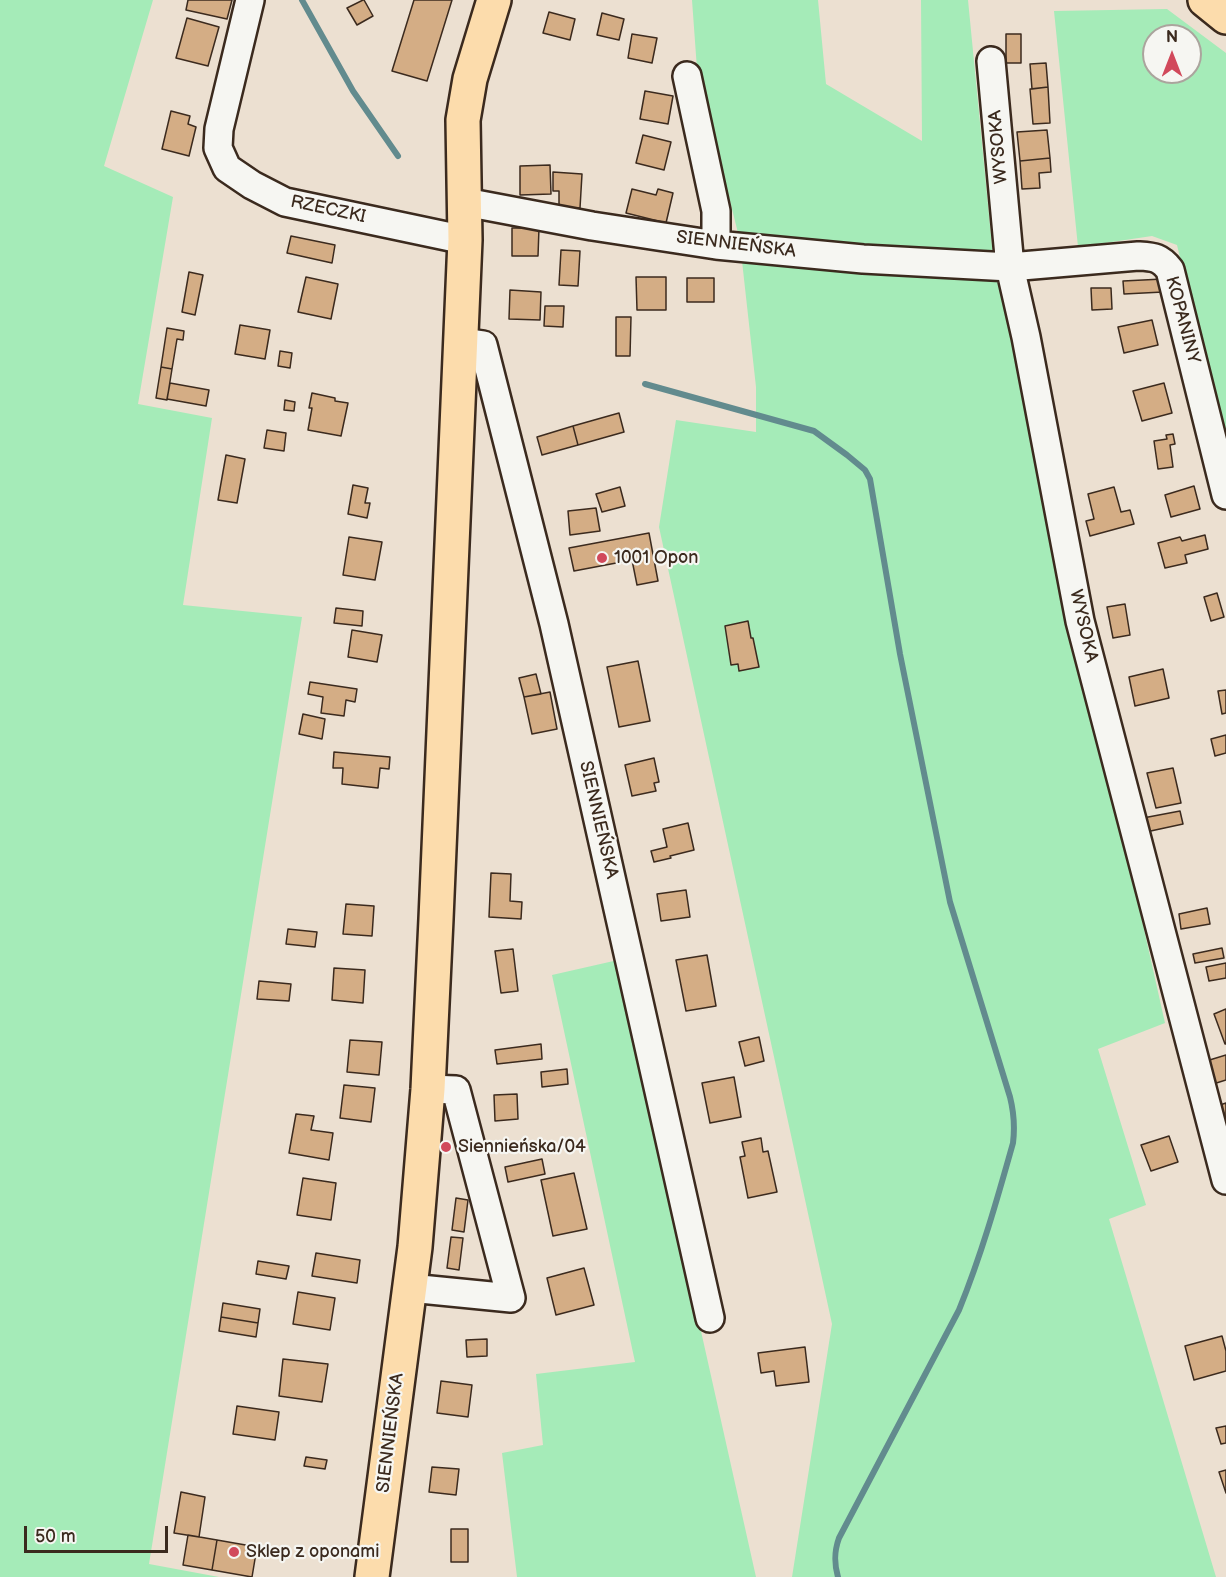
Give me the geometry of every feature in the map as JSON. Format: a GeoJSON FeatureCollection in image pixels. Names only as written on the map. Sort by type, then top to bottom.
{"type":"FeatureCollection","features":[{"type":"Feature","properties":{"kind":"main road","name":"SIENNIEŃSKA"},"geometry":{"type":"LineString","coordinates":[[372,1577],[415,1247],[428,1089],[465,240],[463,120],[470,79],[494,0]]}},
{"type":"Feature","properties":{"kind":"main road","name":"SIENNIEŃSKA"},"geometry":{"type":"LineString","coordinates":[[465,202],[488,75],[511,0]]}},
{"type":"Feature","properties":{"kind":"main road"},"geometry":{"type":"LineString","coordinates":[[1205,0],[1226,17]]}},
{"type":"Feature","properties":{"kind":"street","name":"RZECZKI"},"geometry":{"type":"LineString","coordinates":[[250,0],[219,129],[218,148],[227,168],[252,185],[285,202],[465,240]]}},
{"type":"Feature","properties":{"kind":"street","name":"WYSOKA"},"geometry":{"type":"LineString","coordinates":[[991,61],[1010,267],[1026,337],[1080,621],[1226,1180]]}},
{"type":"Feature","properties":{"kind":"street"},"geometry":{"type":"LineString","coordinates":[[687,76],[717,210],[716,245]]}},
{"type":"Feature","properties":{"kind":"street","name":"SIENNIEŃSKA"},"geometry":{"type":"LineString","coordinates":[[465,202],[592,226],[716,245],[863,259],[1010,267]]}},
{"type":"Feature","properties":{"kind":"street","name":"KOPANINY"},"geometry":{"type":"LineString","coordinates":[[1010,267],[1138,256],[1152,256],[1162,260],[1170,270],[1226,495]]}},
{"type":"Feature","properties":{"kind":"street","name":"SIENNIEŃSKA"},"geometry":{"type":"LineString","coordinates":[[460,342],[483,345],[554,624],[710,1318]]}},
{"type":"Feature","properties":{"kind":"street"},"geometry":{"type":"LineString","coordinates":[[410,1288],[511,1298],[456,1090],[428,1089]]}},
{"type":"Feature","properties":{"kind":"green space"},"geometry":{"type":"Polygon","coordinates":[[[0,0],[153,0],[104,166],[173,197],[138,404],[212,418],[183,605],[302,617],[149,1564],[219,1577],[0,1577],[0,0]]]}},
{"type":"Feature","properties":{"kind":"green space"},"geometry":{"type":"Polygon","coordinates":[[[692,0],[818,0],[826,84],[922,141],[921,0],[968,0],[993,256],[738,233],[697,69],[692,0]]]}},
{"type":"Feature","properties":{"kind":"green space"},"geometry":{"type":"Polygon","coordinates":[[[1167,9],[1187,24],[1142,24],[1142,84],[1202,84],[1202,35],[1226,53],[1226,449],[1177,245],[1152,236],[1078,247],[1054,11],[1167,9]]]}},
{"type":"Feature","properties":{"kind":"green space"},"geometry":{"type":"Polygon","coordinates":[[[742,261],[988,277],[999,282],[1165,1023],[1098,1049],[1146,1205],[1109,1219],[1216,1577],[792,1577],[832,1324],[659,527],[676,420],[756,432],[756,387],[742,261]]]}},
{"type":"Feature","properties":{"kind":"green space"},"geometry":{"type":"Polygon","coordinates":[[[618,960],[756,1577],[517,1577],[502,1453],[543,1445],[536,1374],[635,1362],[552,975],[618,960]]]}},
{"type":"Feature","properties":{"kind":"building"},"geometry":{"type":"Polygon","coordinates":[[[188,0],[232,0],[227,19],[186,10],[188,0]]]}},
{"type":"Feature","properties":{"kind":"building"},"geometry":{"type":"Polygon","coordinates":[[[364,0],[373,16],[357,25],[347,8],[364,0]]]}},
{"type":"Feature","properties":{"kind":"building"},"geometry":{"type":"Polygon","coordinates":[[[414,0],[452,0],[427,81],[392,71],[414,0]]]}},
{"type":"Feature","properties":{"kind":"building"},"geometry":{"type":"Polygon","coordinates":[[[549,12],[575,19],[570,40],[543,33],[549,12]]]}},
{"type":"Feature","properties":{"kind":"building"},"geometry":{"type":"Polygon","coordinates":[[[602,13],[624,19],[619,40],[597,35],[602,13]]]}},
{"type":"Feature","properties":{"kind":"building"},"geometry":{"type":"Polygon","coordinates":[[[187,18],[219,27],[208,66],[176,58],[187,18]]]}},
{"type":"Feature","properties":{"kind":"building"},"geometry":{"type":"Polygon","coordinates":[[[632,34],[657,38],[652,63],[628,58],[632,34]]]}},
{"type":"Feature","properties":{"kind":"building"},"geometry":{"type":"Polygon","coordinates":[[[1006,34],[1021,34],[1021,63],[1006,63],[1006,34]]]}},
{"type":"Feature","properties":{"kind":"building"},"geometry":{"type":"Polygon","coordinates":[[[1046,63],[1048,87],[1032,89],[1030,64],[1046,63]]]}},
{"type":"Feature","properties":{"kind":"building"},"geometry":{"type":"Polygon","coordinates":[[[1048,87],[1050,123],[1033,124],[1030,89],[1048,87]]]}},
{"type":"Feature","properties":{"kind":"building"},"geometry":{"type":"Polygon","coordinates":[[[645,91],[673,96],[668,124],[640,119],[645,91]]]}},
{"type":"Feature","properties":{"kind":"building"},"geometry":{"type":"Polygon","coordinates":[[[171,111],[190,116],[188,124],[196,127],[189,156],[162,149],[171,111]]]}},
{"type":"Feature","properties":{"kind":"building"},"geometry":{"type":"Polygon","coordinates":[[[1047,130],[1050,158],[1020,161],[1017,132],[1047,130]]]}},
{"type":"Feature","properties":{"kind":"building"},"geometry":{"type":"Polygon","coordinates":[[[643,135],[671,142],[664,170],[636,163],[643,135]]]}},
{"type":"Feature","properties":{"kind":"building"},"geometry":{"type":"Polygon","coordinates":[[[1050,158],[1051,172],[1039,173],[1040,188],[1022,189],[1020,161],[1050,158]]]}},
{"type":"Feature","properties":{"kind":"building"},"geometry":{"type":"Polygon","coordinates":[[[550,165],[551,194],[520,195],[520,166],[550,165]]]}},
{"type":"Feature","properties":{"kind":"building"},"geometry":{"type":"Polygon","coordinates":[[[553,172],[582,174],[580,208],[559,208],[559,191],[553,191],[553,172]]]}},
{"type":"Feature","properties":{"kind":"building"},"geometry":{"type":"Polygon","coordinates":[[[632,189],[656,195],[658,189],[673,193],[666,223],[626,213],[632,189]]]}},
{"type":"Feature","properties":{"kind":"building"},"geometry":{"type":"Polygon","coordinates":[[[512,228],[539,228],[538,256],[512,256],[512,228]]]}},
{"type":"Feature","properties":{"kind":"building"},"geometry":{"type":"Polygon","coordinates":[[[291,236],[335,245],[332,263],[287,253],[291,236]]]}},
{"type":"Feature","properties":{"kind":"building"},"geometry":{"type":"Polygon","coordinates":[[[561,250],[580,251],[578,286],[559,285],[561,250]]]}},
{"type":"Feature","properties":{"kind":"building"},"geometry":{"type":"Polygon","coordinates":[[[189,272],[203,275],[195,315],[182,312],[189,272]]]}},
{"type":"Feature","properties":{"kind":"building"},"geometry":{"type":"Polygon","coordinates":[[[306,277],[338,284],[331,319],[298,312],[306,277]]]}},
{"type":"Feature","properties":{"kind":"building"},"geometry":{"type":"Polygon","coordinates":[[[636,277],[666,277],[666,310],[637,310],[636,277]]]}},
{"type":"Feature","properties":{"kind":"building"},"geometry":{"type":"Polygon","coordinates":[[[687,278],[714,278],[714,302],[687,302],[687,278]]]}},
{"type":"Feature","properties":{"kind":"building"},"geometry":{"type":"Polygon","coordinates":[[[1163,279],[1163,292],[1124,294],[1123,281],[1163,279]]]}},
{"type":"Feature","properties":{"kind":"building"},"geometry":{"type":"Polygon","coordinates":[[[1091,288],[1111,288],[1112,309],[1092,310],[1091,288]]]}},
{"type":"Feature","properties":{"kind":"building"},"geometry":{"type":"Polygon","coordinates":[[[510,290],[541,292],[540,320],[509,319],[510,290]]]}},
{"type":"Feature","properties":{"kind":"building"},"geometry":{"type":"Polygon","coordinates":[[[545,306],[564,306],[563,327],[544,326],[545,306]]]}},
{"type":"Feature","properties":{"kind":"building"},"geometry":{"type":"Polygon","coordinates":[[[616,317],[631,317],[630,356],[616,356],[616,317]]]}},
{"type":"Feature","properties":{"kind":"building"},"geometry":{"type":"Polygon","coordinates":[[[1152,320],[1158,345],[1124,353],[1118,327],[1152,320]]]}},
{"type":"Feature","properties":{"kind":"building"},"geometry":{"type":"Polygon","coordinates":[[[240,325],[270,330],[265,359],[235,354],[240,325]]]}},
{"type":"Feature","properties":{"kind":"building"},"geometry":{"type":"Polygon","coordinates":[[[167,328],[184,331],[183,340],[177,339],[172,369],[161,367],[167,328]]]}},
{"type":"Feature","properties":{"kind":"building"},"geometry":{"type":"Polygon","coordinates":[[[280,351],[292,353],[290,368],[278,366],[280,351]]]}},
{"type":"Feature","properties":{"kind":"building"},"geometry":{"type":"Polygon","coordinates":[[[161,367],[172,369],[167,400],[156,398],[161,367]]]}},
{"type":"Feature","properties":{"kind":"building"},"geometry":{"type":"Polygon","coordinates":[[[170,383],[209,390],[206,406],[167,399],[170,383]]]}},
{"type":"Feature","properties":{"kind":"building"},"geometry":{"type":"Polygon","coordinates":[[[1164,383],[1172,413],[1142,421],[1133,391],[1164,383]]]}},
{"type":"Feature","properties":{"kind":"building"},"geometry":{"type":"Polygon","coordinates":[[[312,393],[348,403],[341,436],[308,430],[312,393]]]}},
{"type":"Feature","properties":{"kind":"building"},"geometry":{"type":"Polygon","coordinates":[[[285,400],[295,402],[294,411],[284,410],[285,400]]]}},
{"type":"Feature","properties":{"kind":"building"},"geometry":{"type":"Polygon","coordinates":[[[619,413],[624,432],[578,445],[573,426],[619,413]]]}},
{"type":"Feature","properties":{"kind":"building"},"geometry":{"type":"Polygon","coordinates":[[[573,426],[578,445],[542,455],[537,437],[573,426]]]}},
{"type":"Feature","properties":{"kind":"building"},"geometry":{"type":"Polygon","coordinates":[[[267,430],[286,433],[284,451],[264,448],[267,430]]]}},
{"type":"Feature","properties":{"kind":"building"},"geometry":{"type":"Polygon","coordinates":[[[1173,434],[1175,444],[1170,445],[1173,467],[1158,469],[1154,441],[1167,439],[1166,435],[1173,434]]]}},
{"type":"Feature","properties":{"kind":"building"},"geometry":{"type":"Polygon","coordinates":[[[226,455],[245,459],[237,503],[218,500],[226,455]]]}},
{"type":"Feature","properties":{"kind":"building"},"geometry":{"type":"Polygon","coordinates":[[[353,485],[368,488],[365,503],[370,503],[367,518],[348,514],[353,485]]]}},
{"type":"Feature","properties":{"kind":"building"},"geometry":{"type":"Polygon","coordinates":[[[1194,486],[1200,509],[1171,517],[1165,495],[1194,486]]]}},
{"type":"Feature","properties":{"kind":"building"},"geometry":{"type":"Polygon","coordinates":[[[620,487],[625,506],[602,512],[596,494],[620,487]]]}},
{"type":"Feature","properties":{"kind":"building"},"geometry":{"type":"Polygon","coordinates":[[[1114,487],[1121,512],[1130,510],[1134,524],[1090,536],[1086,521],[1094,519],[1088,494],[1114,487]]]}},
{"type":"Feature","properties":{"kind":"building"},"geometry":{"type":"Polygon","coordinates":[[[596,508],[600,531],[570,535],[568,511],[596,508]]]}},
{"type":"Feature","properties":{"kind":"building"},"geometry":{"type":"Polygon","coordinates":[[[649,533],[658,581],[637,585],[632,560],[574,571],[569,548],[649,533]]]}},
{"type":"Feature","properties":{"kind":"building"},"geometry":{"type":"Polygon","coordinates":[[[1205,535],[1208,549],[1185,555],[1187,563],[1165,568],[1158,543],[1180,537],[1182,541],[1205,535]]]}},
{"type":"Feature","properties":{"kind":"building"},"geometry":{"type":"Polygon","coordinates":[[[349,537],[382,542],[375,580],[343,575],[349,537]]]}},
{"type":"Feature","properties":{"kind":"building"},"geometry":{"type":"Polygon","coordinates":[[[1217,593],[1224,617],[1211,621],[1204,597],[1217,593]]]}},
{"type":"Feature","properties":{"kind":"building"},"geometry":{"type":"Polygon","coordinates":[[[1125,604],[1130,635],[1113,638],[1107,607],[1125,604]]]}},
{"type":"Feature","properties":{"kind":"building"},"geometry":{"type":"Polygon","coordinates":[[[336,608],[363,611],[362,626],[334,623],[336,608]]]}},
{"type":"Feature","properties":{"kind":"building"},"geometry":{"type":"Polygon","coordinates":[[[748,621],[759,667],[739,671],[738,664],[731,665],[725,626],[748,621]]]}},
{"type":"Feature","properties":{"kind":"building"},"geometry":{"type":"Polygon","coordinates":[[[352,630],[382,635],[377,662],[348,657],[352,630]]]}},
{"type":"Feature","properties":{"kind":"building"},"geometry":{"type":"Polygon","coordinates":[[[638,661],[650,721],[619,727],[607,667],[638,661]]]}},
{"type":"Feature","properties":{"kind":"building"},"geometry":{"type":"Polygon","coordinates":[[[1163,669],[1169,698],[1135,706],[1129,677],[1163,669]]]}},
{"type":"Feature","properties":{"kind":"building"},"geometry":{"type":"Polygon","coordinates":[[[536,674],[541,694],[524,697],[519,678],[536,674]]]}},
{"type":"Feature","properties":{"kind":"building"},"geometry":{"type":"Polygon","coordinates":[[[310,682],[357,689],[355,702],[346,700],[344,716],[321,713],[323,697],[308,694],[310,682]]]}},
{"type":"Feature","properties":{"kind":"building"},"geometry":{"type":"Polygon","coordinates":[[[1226,690],[1226,713],[1222,714],[1218,691],[1226,690]]]}},
{"type":"Feature","properties":{"kind":"building"},"geometry":{"type":"Polygon","coordinates":[[[550,692],[557,729],[532,734],[524,697],[550,692]]]}},
{"type":"Feature","properties":{"kind":"building"},"geometry":{"type":"Polygon","coordinates":[[[303,714],[325,719],[322,739],[299,734],[303,714]]]}},
{"type":"Feature","properties":{"kind":"building"},"geometry":{"type":"Polygon","coordinates":[[[1226,735],[1226,753],[1215,756],[1211,739],[1226,735]]]}},
{"type":"Feature","properties":{"kind":"building"},"geometry":{"type":"Polygon","coordinates":[[[334,752],[390,757],[389,769],[380,768],[378,788],[342,784],[343,768],[333,768],[334,752]]]}},
{"type":"Feature","properties":{"kind":"building"},"geometry":{"type":"Polygon","coordinates":[[[654,758],[659,782],[654,783],[656,791],[632,796],[625,765],[654,758]]]}},
{"type":"Feature","properties":{"kind":"building"},"geometry":{"type":"Polygon","coordinates":[[[1173,768],[1181,803],[1156,808],[1147,773],[1173,768]]]}},
{"type":"Feature","properties":{"kind":"building"},"geometry":{"type":"Polygon","coordinates":[[[1180,811],[1183,824],[1146,832],[1143,818],[1180,811]]]}},
{"type":"Feature","properties":{"kind":"building"},"geometry":{"type":"Polygon","coordinates":[[[688,823],[694,850],[654,862],[651,851],[667,847],[663,829],[688,823]]]}},
{"type":"Feature","properties":{"kind":"building"},"geometry":{"type":"Polygon","coordinates":[[[491,873],[511,874],[510,901],[522,902],[521,919],[489,917],[491,873]]]}},
{"type":"Feature","properties":{"kind":"building"},"geometry":{"type":"Polygon","coordinates":[[[686,890],[690,917],[661,921],[657,894],[686,890]]]}},
{"type":"Feature","properties":{"kind":"building"},"geometry":{"type":"Polygon","coordinates":[[[346,904],[374,906],[372,936],[343,934],[346,904]]]}},
{"type":"Feature","properties":{"kind":"building"},"geometry":{"type":"Polygon","coordinates":[[[1207,908],[1210,924],[1181,929],[1179,914],[1207,908]]]}},
{"type":"Feature","properties":{"kind":"building"},"geometry":{"type":"Polygon","coordinates":[[[288,929],[317,932],[315,947],[286,944],[288,929]]]}},
{"type":"Feature","properties":{"kind":"building"},"geometry":{"type":"Polygon","coordinates":[[[1222,948],[1224,958],[1195,963],[1193,954],[1222,948]]]}},
{"type":"Feature","properties":{"kind":"building"},"geometry":{"type":"Polygon","coordinates":[[[513,949],[518,991],[501,993],[495,951],[513,949]]]}},
{"type":"Feature","properties":{"kind":"building"},"geometry":{"type":"Polygon","coordinates":[[[707,955],[716,1006],[686,1011],[676,960],[707,955]]]}},
{"type":"Feature","properties":{"kind":"building"},"geometry":{"type":"Polygon","coordinates":[[[1226,963],[1226,978],[1209,981],[1206,967],[1226,963]]]}},
{"type":"Feature","properties":{"kind":"building"},"geometry":{"type":"Polygon","coordinates":[[[334,968],[365,970],[363,1003],[332,1000],[334,968]]]}},
{"type":"Feature","properties":{"kind":"building"},"geometry":{"type":"Polygon","coordinates":[[[259,981],[291,984],[289,1001],[257,999],[259,981]]]}},
{"type":"Feature","properties":{"kind":"building"},"geometry":{"type":"Polygon","coordinates":[[[1226,1009],[1226,1044],[1225,1044],[1214,1014],[1226,1009]]]}},
{"type":"Feature","properties":{"kind":"building"},"geometry":{"type":"Polygon","coordinates":[[[759,1037],[764,1061],[745,1066],[739,1042],[759,1037]]]}},
{"type":"Feature","properties":{"kind":"building"},"geometry":{"type":"Polygon","coordinates":[[[350,1040],[382,1042],[379,1075],[347,1072],[350,1040]]]}},
{"type":"Feature","properties":{"kind":"building"},"geometry":{"type":"Polygon","coordinates":[[[541,1044],[542,1059],[497,1064],[495,1050],[541,1044]]]}},
{"type":"Feature","properties":{"kind":"building"},"geometry":{"type":"Polygon","coordinates":[[[1226,1055],[1226,1080],[1210,1085],[1203,1062],[1226,1055]]]}},
{"type":"Feature","properties":{"kind":"building"},"geometry":{"type":"Polygon","coordinates":[[[567,1069],[568,1084],[542,1087],[541,1072],[567,1069]]]}},
{"type":"Feature","properties":{"kind":"building"},"geometry":{"type":"Polygon","coordinates":[[[734,1077],[741,1117],[710,1123],[702,1083],[734,1077]]]}},
{"type":"Feature","properties":{"kind":"building"},"geometry":{"type":"Polygon","coordinates":[[[344,1085],[375,1088],[371,1122],[340,1118],[344,1085]]]}},
{"type":"Feature","properties":{"kind":"building"},"geometry":{"type":"Polygon","coordinates":[[[517,1094],[518,1119],[495,1121],[494,1095],[517,1094]]]}},
{"type":"Feature","properties":{"kind":"building"},"geometry":{"type":"Polygon","coordinates":[[[1226,1103],[1226,1124],[1220,1105],[1226,1103]]]}},
{"type":"Feature","properties":{"kind":"building"},"geometry":{"type":"Polygon","coordinates":[[[296,1114],[314,1116],[311,1130],[333,1133],[329,1160],[289,1153],[296,1114]]]}},
{"type":"Feature","properties":{"kind":"building"},"geometry":{"type":"Polygon","coordinates":[[[1169,1136],[1178,1162],[1151,1171],[1141,1145],[1169,1136]]]}},
{"type":"Feature","properties":{"kind":"building"},"geometry":{"type":"Polygon","coordinates":[[[761,1138],[763,1152],[768,1151],[777,1192],[748,1198],[740,1157],[745,1156],[742,1142],[761,1138]]]}},
{"type":"Feature","properties":{"kind":"building"},"geometry":{"type":"Polygon","coordinates":[[[542,1159],[545,1174],[508,1182],[505,1167],[542,1159]]]}},
{"type":"Feature","properties":{"kind":"building"},"geometry":{"type":"Polygon","coordinates":[[[574,1173],[587,1229],[553,1236],[541,1180],[574,1173]]]}},
{"type":"Feature","properties":{"kind":"building"},"geometry":{"type":"Polygon","coordinates":[[[303,1178],[336,1183],[331,1220],[297,1215],[303,1178]]]}},
{"type":"Feature","properties":{"kind":"building"},"geometry":{"type":"Polygon","coordinates":[[[456,1198],[468,1200],[464,1232],[452,1230],[456,1198]]]}},
{"type":"Feature","properties":{"kind":"building"},"geometry":{"type":"Polygon","coordinates":[[[451,1237],[463,1238],[459,1270],[447,1268],[451,1237]]]}},
{"type":"Feature","properties":{"kind":"building"},"geometry":{"type":"Polygon","coordinates":[[[316,1253],[360,1260],[357,1283],[312,1276],[316,1253]]]}},
{"type":"Feature","properties":{"kind":"building"},"geometry":{"type":"Polygon","coordinates":[[[258,1261],[289,1266],[286,1279],[256,1274],[258,1261]]]}},
{"type":"Feature","properties":{"kind":"building"},"geometry":{"type":"Polygon","coordinates":[[[584,1268],[594,1305],[556,1315],[547,1278],[584,1268]]]}},
{"type":"Feature","properties":{"kind":"building"},"geometry":{"type":"Polygon","coordinates":[[[298,1292],[335,1298],[330,1330],[293,1324],[298,1292]]]}},
{"type":"Feature","properties":{"kind":"building"},"geometry":{"type":"Polygon","coordinates":[[[223,1303],[260,1309],[258,1323],[221,1317],[223,1303]]]}},
{"type":"Feature","properties":{"kind":"building"},"geometry":{"type":"Polygon","coordinates":[[[221,1317],[258,1323],[256,1337],[219,1331],[221,1317]]]}},
{"type":"Feature","properties":{"kind":"building"},"geometry":{"type":"Polygon","coordinates":[[[1222,1336],[1226,1351],[1226,1371],[1194,1380],[1185,1346],[1222,1336]]]}},
{"type":"Feature","properties":{"kind":"building"},"geometry":{"type":"Polygon","coordinates":[[[487,1339],[487,1356],[467,1357],[466,1340],[487,1339]]]}},
{"type":"Feature","properties":{"kind":"building"},"geometry":{"type":"Polygon","coordinates":[[[805,1347],[809,1382],[776,1386],[774,1371],[761,1373],[758,1353],[805,1347]]]}},
{"type":"Feature","properties":{"kind":"building"},"geometry":{"type":"Polygon","coordinates":[[[283,1359],[328,1364],[322,1402],[279,1396],[283,1359]]]}},
{"type":"Feature","properties":{"kind":"building"},"geometry":{"type":"Polygon","coordinates":[[[441,1381],[472,1385],[468,1417],[437,1413],[441,1381]]]}},
{"type":"Feature","properties":{"kind":"building"},"geometry":{"type":"Polygon","coordinates":[[[237,1406],[279,1412],[275,1440],[233,1434],[237,1406]]]}},
{"type":"Feature","properties":{"kind":"building"},"geometry":{"type":"Polygon","coordinates":[[[1226,1426],[1226,1443],[1221,1444],[1216,1428],[1226,1426]]]}},
{"type":"Feature","properties":{"kind":"building"},"geometry":{"type":"Polygon","coordinates":[[[306,1457],[327,1460],[325,1469],[304,1466],[306,1457]]]}},
{"type":"Feature","properties":{"kind":"building"},"geometry":{"type":"Polygon","coordinates":[[[432,1467],[459,1469],[456,1495],[429,1492],[432,1467]]]}},
{"type":"Feature","properties":{"kind":"building"},"geometry":{"type":"Polygon","coordinates":[[[1226,1470],[1226,1493],[1219,1472],[1226,1470]]]}},
{"type":"Feature","properties":{"kind":"building"},"geometry":{"type":"Polygon","coordinates":[[[181,1492],[205,1497],[199,1537],[174,1533],[181,1492]]]}},
{"type":"Feature","properties":{"kind":"building"},"geometry":{"type":"Polygon","coordinates":[[[451,1529],[468,1529],[468,1562],[451,1562],[451,1529]]]}},
{"type":"Feature","properties":{"kind":"building"},"geometry":{"type":"Polygon","coordinates":[[[188,1535],[217,1540],[212,1570],[183,1565],[188,1535]]]}},
{"type":"Feature","properties":{"kind":"building"},"geometry":{"type":"Polygon","coordinates":[[[217,1540],[257,1547],[252,1577],[212,1570],[217,1540]]]}},
{"type":"Feature","properties":{"kind":"waterway"},"geometry":{"type":"LineString","coordinates":[[302,0],[353,91],[398,156]]}},
{"type":"Feature","properties":{"kind":"waterway"},"geometry":{"type":"LineString","coordinates":[[645,384],[814,431],[865,470],[870,479],[900,654],[950,902],[1012,1109],[1013,1143],[967,1290],[959,1310],[839,1538],[835,1558],[838,1577]]}},
{"type":"Feature","properties":{"kind":"place","name":"1001 Opon"},"geometry":{"type":"Point","coordinates":[602,558]}},
{"type":"Feature","properties":{"kind":"place","name":"Siennieńska/04"},"geometry":{"type":"Point","coordinates":[446,1147]}},
{"type":"Feature","properties":{"kind":"place","name":"Sklep z oponami"},"geometry":{"type":"Point","coordinates":[234,1552]}}]}
